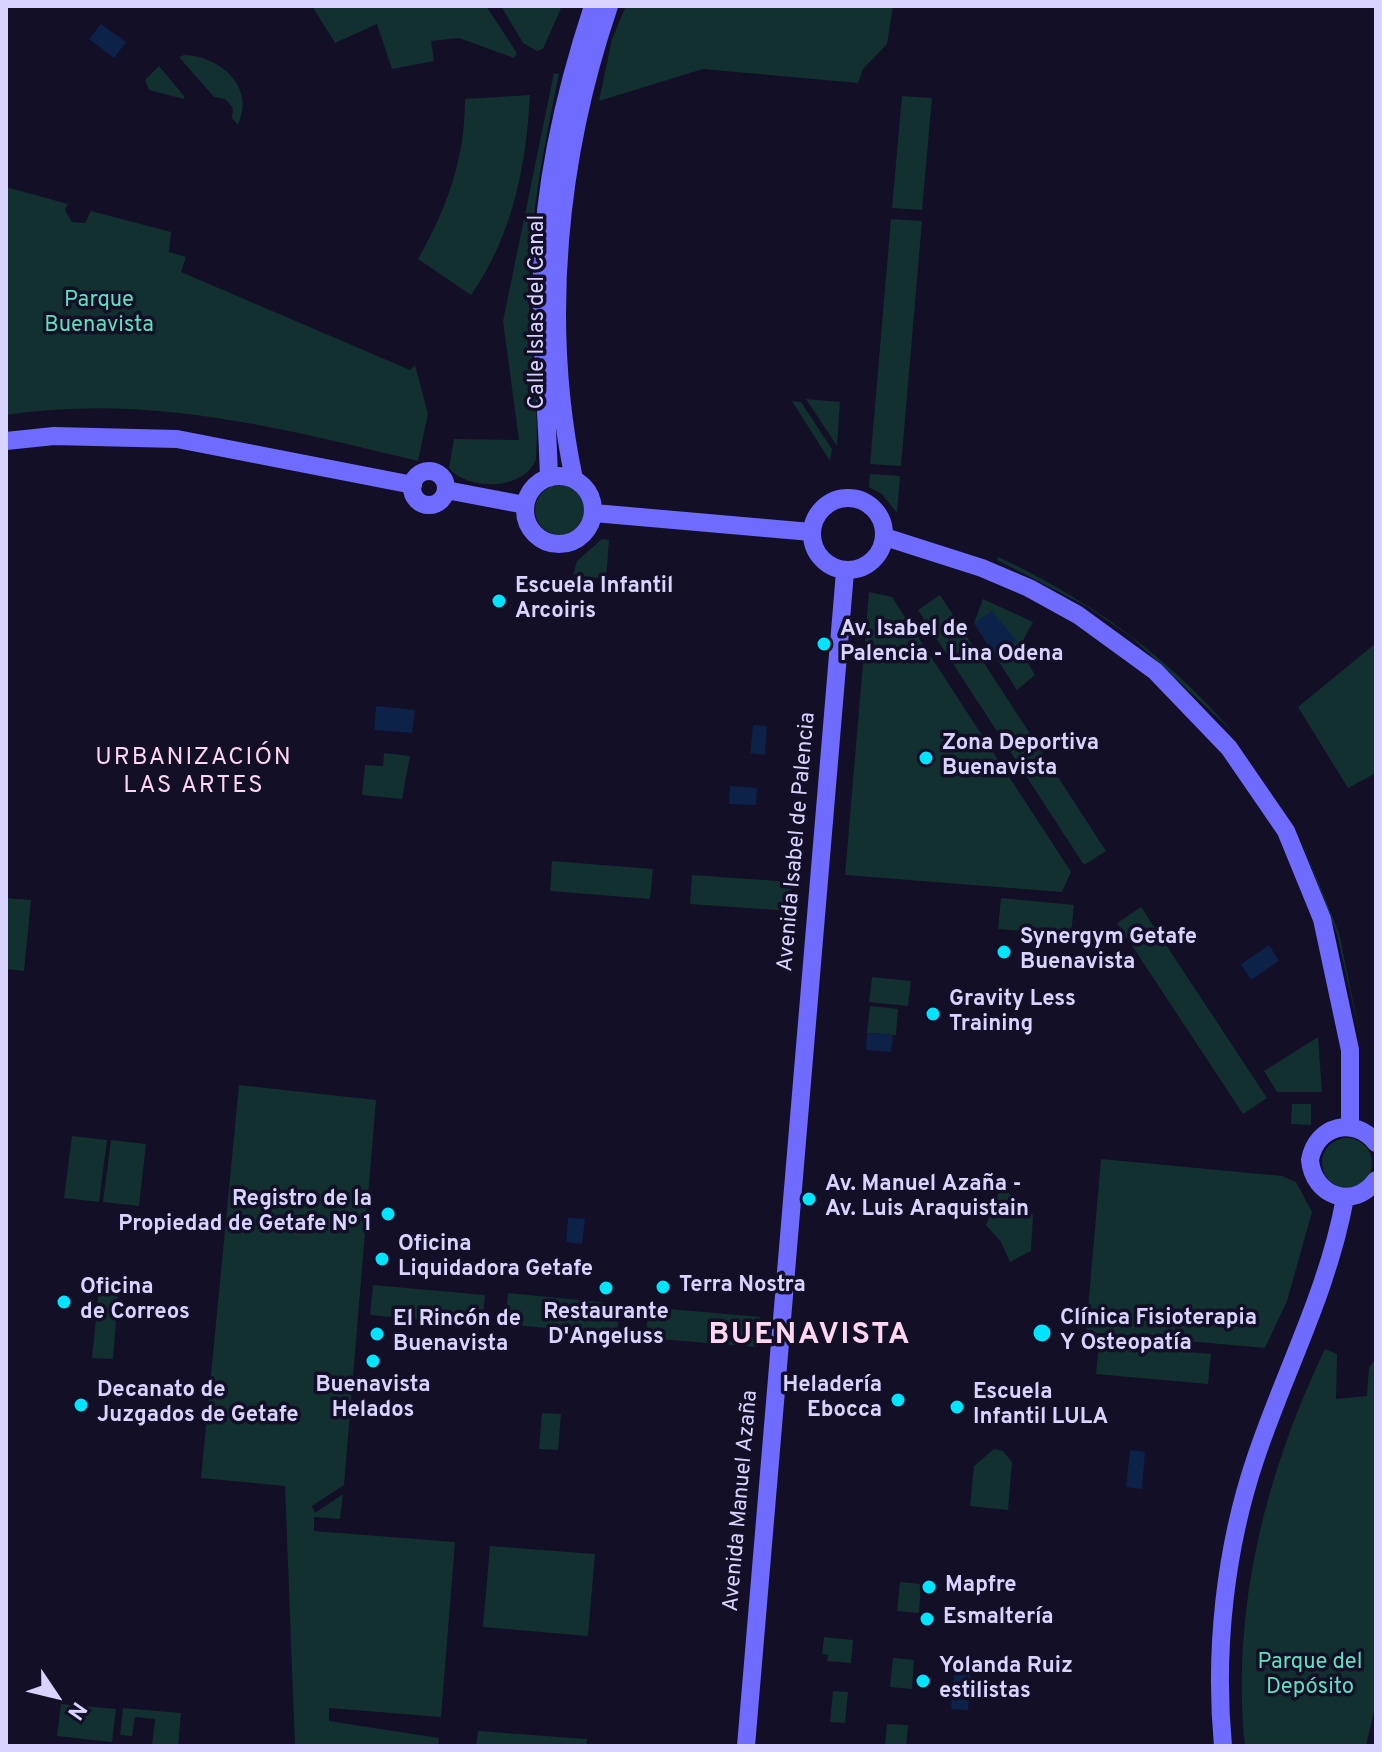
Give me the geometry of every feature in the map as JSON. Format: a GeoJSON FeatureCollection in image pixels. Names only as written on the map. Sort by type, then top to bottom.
{"type":"FeatureCollection","features":[{"type":"Feature","properties":{"kind":"street","name":"Calle Islas del Canal"},"geometry":{"type":"LineString","coordinates":[[549,478],[542,266],[552,163],[571,76],[593,6]]}},
{"type":"Feature","properties":{"kind":"street","name":"Calle Islas del Canal"},"geometry":{"type":"LineString","coordinates":[[574,479],[564,431],[559,244],[570,152],[586,79],[609,6]]}},
{"type":"Feature","properties":{"kind":"street"},"geometry":{"type":"LineString","coordinates":[[6,441],[67,436],[177,439],[413,485],[419,474],[430,471],[443,478],[446,490],[525,505]]}},
{"type":"Feature","properties":{"kind":"street"},"geometry":{"type":"LineString","coordinates":[[549,478],[574,479],[590,495],[594,513],[581,538],[553,544],[535,535],[529,527],[525,505],[532,489],[549,478]]}},
{"type":"Feature","properties":{"kind":"street"},"geometry":{"type":"LineString","coordinates":[[851,497],[868,503],[881,517],[885,537],[879,555],[861,569],[845,572],[828,566],[815,552],[811,532],[819,511],[834,500],[851,497]]}},
{"type":"Feature","properties":{"kind":"street"},"geometry":{"type":"LineString","coordinates":[[594,513],[811,532]]}},
{"type":"Feature","properties":{"kind":"street"},"geometry":{"type":"LineString","coordinates":[[885,537],[982,568],[1029,588],[1078,615],[1155,671],[1229,748],[1286,831],[1322,919],[1350,1050],[1350,1126]]}},
{"type":"Feature","properties":{"kind":"street","name":"Avenida Isabel de Palencia"},"geometry":{"type":"LineString","coordinates":[[799,1117],[845,572]]}},
{"type":"Feature","properties":{"kind":"street","name":"Avenida Manuel Azaña"},"geometry":{"type":"LineString","coordinates":[[746,1746],[799,1117]]}},
{"type":"Feature","properties":{"kind":"street"},"geometry":{"type":"LineString","coordinates":[[1376,1143],[1364,1131],[1350,1126],[1339,1127],[1321,1136],[1310,1160],[1319,1186],[1345,1198],[1360,1194],[1376,1180]]}},
{"type":"Feature","properties":{"kind":"street"},"geometry":{"type":"LineString","coordinates":[[1223,1746],[1221,1655],[1226,1591],[1238,1526],[1255,1458],[1328,1273],[1345,1198]]}},
{"type":"Feature","properties":{"kind":"green space"},"geometry":{"type":"Polygon","coordinates":[[[312,6],[486,6],[517,53],[514,58],[459,38],[431,41],[434,61],[392,69],[377,24],[335,43],[312,6]]]}},
{"type":"Feature","properties":{"kind":"green space"},"geometry":{"type":"Polygon","coordinates":[[[501,6],[562,6],[543,49],[537,51],[523,43],[501,6]]]}},
{"type":"Feature","properties":{"kind":"green space"},"geometry":{"type":"Polygon","coordinates":[[[626,6],[893,6],[887,44],[863,69],[858,83],[703,69],[599,101],[612,39],[626,6]]]}},
{"type":"Feature","properties":{"kind":"green space"},"geometry":{"type":"Polygon","coordinates":[[[184,55],[210,61],[231,76],[242,98],[238,125],[232,118],[233,108],[225,99],[214,97],[179,57],[184,55]]]}},
{"type":"Feature","properties":{"kind":"green space"},"geometry":{"type":"Polygon","coordinates":[[[159,66],[184,99],[149,90],[145,80],[159,66]]]}},
{"type":"Feature","properties":{"kind":"green space"},"geometry":{"type":"Polygon","coordinates":[[[554,73],[559,74],[538,189],[529,276],[537,421],[536,459],[530,470],[520,477],[508,482],[482,484],[457,476],[449,468],[454,439],[519,440],[503,321],[554,73]]]}},
{"type":"Feature","properties":{"kind":"green space"},"geometry":{"type":"Polygon","coordinates":[[[530,95],[525,148],[515,199],[497,248],[471,295],[418,259],[446,202],[458,163],[465,99],[530,95]]]}},
{"type":"Feature","properties":{"kind":"green space"},"geometry":{"type":"Polygon","coordinates":[[[902,96],[932,98],[922,210],[892,208],[902,96]]]}},
{"type":"Feature","properties":{"kind":"green space","name":"Parque Buenavista"},"geometry":{"type":"Polygon","coordinates":[[[6,187],[68,204],[65,210],[72,222],[85,223],[91,211],[171,232],[169,252],[186,257],[181,272],[410,370],[415,365],[428,414],[418,461],[265,426],[162,411],[58,409],[6,415],[6,187]]]}},
{"type":"Feature","properties":{"kind":"green space"},"geometry":{"type":"Polygon","coordinates":[[[891,219],[922,221],[901,466],[870,464],[891,219]]]}},
{"type":"Feature","properties":{"kind":"green space"},"geometry":{"type":"Polygon","coordinates":[[[806,399],[840,402],[837,446],[806,399]]]}},
{"type":"Feature","properties":{"kind":"green space"},"geometry":{"type":"Polygon","coordinates":[[[792,401],[801,402],[832,449],[830,461],[792,401]]]}},
{"type":"Feature","properties":{"kind":"green space"},"geometry":{"type":"Polygon","coordinates":[[[870,474],[900,476],[897,513],[882,494],[869,487],[870,474]]]}},
{"type":"Feature","properties":{"kind":"green space"},"geometry":{"type":"Polygon","coordinates":[[[560,485],[578,492],[585,510],[578,528],[560,535],[542,528],[535,510],[542,492],[560,485]]]}},
{"type":"Feature","properties":{"kind":"green space"},"geometry":{"type":"Polygon","coordinates":[[[602,539],[609,540],[606,579],[573,575],[577,561],[602,539]]]}},
{"type":"Feature","properties":{"kind":"green space"},"geometry":{"type":"Polygon","coordinates":[[[998,557],[1064,591],[1125,632],[1181,678],[1233,732],[1131,637],[1086,606],[997,560],[998,557]]]}},
{"type":"Feature","properties":{"kind":"green space","name":"Zona Deportiva Buenavista"},"geometry":{"type":"Polygon","coordinates":[[[869,592],[892,597],[1071,872],[1062,892],[845,875],[869,592]]]}},
{"type":"Feature","properties":{"kind":"green space"},"geometry":{"type":"Polygon","coordinates":[[[940,595],[1106,851],[1084,865],[918,610],[940,595]]]}},
{"type":"Feature","properties":{"kind":"green space"},"geometry":{"type":"Polygon","coordinates":[[[983,599],[1033,622],[1019,648],[1035,675],[1017,690],[974,623],[983,599]]]}},
{"type":"Feature","properties":{"kind":"green space"},"geometry":{"type":"Polygon","coordinates":[[[1376,643],[1376,773],[1348,788],[1298,707],[1376,643]]]}},
{"type":"Feature","properties":{"kind":"green space"},"geometry":{"type":"Polygon","coordinates":[[[384,753],[410,756],[402,799],[362,795],[365,765],[383,766],[384,753]]]}},
{"type":"Feature","properties":{"kind":"green space"},"geometry":{"type":"Polygon","coordinates":[[[1299,834],[1339,933],[1361,1040],[1337,934],[1299,834]]]}},
{"type":"Feature","properties":{"kind":"green space"},"geometry":{"type":"Polygon","coordinates":[[[552,861],[653,869],[650,899],[550,891],[552,861]]]}},
{"type":"Feature","properties":{"kind":"green space"},"geometry":{"type":"Polygon","coordinates":[[[692,875],[792,882],[790,911],[690,904],[692,875]]]}},
{"type":"Feature","properties":{"kind":"green space"},"geometry":{"type":"Polygon","coordinates":[[[6,898],[31,900],[24,971],[6,969],[6,898]]]}},
{"type":"Feature","properties":{"kind":"green space"},"geometry":{"type":"Polygon","coordinates":[[[1001,898],[1074,905],[1071,935],[998,929],[1001,898]]]}},
{"type":"Feature","properties":{"kind":"green space"},"geometry":{"type":"Polygon","coordinates":[[[1141,907],[1267,1098],[1243,1114],[1117,923],[1141,907]]]}},
{"type":"Feature","properties":{"kind":"green space"},"geometry":{"type":"Polygon","coordinates":[[[872,977],[911,981],[908,1006],[869,1002],[872,977]]]}},
{"type":"Feature","properties":{"kind":"green space"},"geometry":{"type":"Polygon","coordinates":[[[870,1006],[898,1009],[896,1035],[867,1033],[870,1006]]]}},
{"type":"Feature","properties":{"kind":"green space"},"geometry":{"type":"Polygon","coordinates":[[[1318,1037],[1322,1092],[1277,1092],[1264,1071],[1318,1037]]]}},
{"type":"Feature","properties":{"kind":"green space"},"geometry":{"type":"Polygon","coordinates":[[[239,1085],[376,1100],[344,1485],[312,1506],[315,1513],[343,1494],[340,1519],[314,1517],[314,1531],[455,1542],[441,1717],[329,1708],[329,1721],[439,1738],[438,1746],[295,1746],[285,1486],[201,1478],[239,1085]]]}},
{"type":"Feature","properties":{"kind":"green space"},"geometry":{"type":"Polygon","coordinates":[[[1292,1104],[1311,1104],[1311,1125],[1291,1124],[1292,1104]]]}},
{"type":"Feature","properties":{"kind":"green space"},"geometry":{"type":"Polygon","coordinates":[[[72,1136],[107,1140],[99,1202],[64,1198],[72,1136]]]}},
{"type":"Feature","properties":{"kind":"green space"},"geometry":{"type":"Polygon","coordinates":[[[1347,1138],[1365,1145],[1372,1163],[1365,1181],[1347,1188],[1329,1181],[1322,1163],[1329,1145],[1347,1138]]]}},
{"type":"Feature","properties":{"kind":"green space"},"geometry":{"type":"Polygon","coordinates":[[[111,1140],[146,1144],[139,1206],[103,1202],[111,1140]]]}},
{"type":"Feature","properties":{"kind":"green space"},"geometry":{"type":"Polygon","coordinates":[[[1101,1159],[1282,1176],[1296,1182],[1312,1212],[1287,1301],[1265,1348],[1086,1332],[1101,1159]]]}},
{"type":"Feature","properties":{"kind":"green space"},"geometry":{"type":"Polygon","coordinates":[[[1006,1188],[1014,1201],[1027,1203],[1026,1210],[1033,1215],[1031,1251],[1010,1262],[1001,1242],[986,1225],[998,1194],[1006,1188]]]}},
{"type":"Feature","properties":{"kind":"green space"},"geometry":{"type":"Polygon","coordinates":[[[100,1280],[119,1282],[113,1359],[92,1358],[100,1280]]]}},
{"type":"Feature","properties":{"kind":"green space"},"geometry":{"type":"Polygon","coordinates":[[[373,1285],[485,1295],[482,1325],[370,1315],[373,1285]]]}},
{"type":"Feature","properties":{"kind":"green space"},"geometry":{"type":"Polygon","coordinates":[[[508,1293],[620,1304],[617,1335],[505,1324],[508,1293]]]}},
{"type":"Feature","properties":{"kind":"green space"},"geometry":{"type":"Polygon","coordinates":[[[648,1307],[760,1317],[758,1347],[646,1338],[648,1307]]]}},
{"type":"Feature","properties":{"kind":"green space"},"geometry":{"type":"Polygon","coordinates":[[[1099,1344],[1211,1354],[1208,1384],[1096,1374],[1099,1344]]]}},
{"type":"Feature","properties":{"kind":"green space","name":"Parque del Depósito"},"geometry":{"type":"Polygon","coordinates":[[[1325,1349],[1337,1354],[1336,1399],[1367,1396],[1369,1367],[1376,1359],[1376,1703],[1366,1746],[1245,1746],[1243,1643],[1258,1542],[1286,1444],[1325,1349]]]}},
{"type":"Feature","properties":{"kind":"green space"},"geometry":{"type":"Polygon","coordinates":[[[542,1413],[561,1414],[558,1450],[539,1449],[542,1413]]]}},
{"type":"Feature","properties":{"kind":"green space"},"geometry":{"type":"Polygon","coordinates":[[[994,1449],[1003,1451],[1012,1462],[1008,1510],[970,1506],[974,1466],[994,1449]]]}},
{"type":"Feature","properties":{"kind":"green space"},"geometry":{"type":"Polygon","coordinates":[[[490,1546],[595,1554],[588,1636],[483,1627],[490,1546]]]}},
{"type":"Feature","properties":{"kind":"green space"},"geometry":{"type":"Polygon","coordinates":[[[900,1582],[921,1584],[919,1613],[897,1611],[900,1582]]]}},
{"type":"Feature","properties":{"kind":"green space"},"geometry":{"type":"Polygon","coordinates":[[[824,1637],[853,1640],[851,1663],[827,1661],[828,1655],[822,1654],[824,1637]]]}},
{"type":"Feature","properties":{"kind":"green space"},"geometry":{"type":"Polygon","coordinates":[[[893,1658],[914,1660],[912,1689],[890,1687],[893,1658]]]}},
{"type":"Feature","properties":{"kind":"green space"},"geometry":{"type":"Polygon","coordinates":[[[833,1691],[848,1692],[845,1723],[830,1722],[833,1691]]]}},
{"type":"Feature","properties":{"kind":"green space"},"geometry":{"type":"Polygon","coordinates":[[[61,1704],[116,1709],[112,1742],[57,1736],[61,1704]]]}},
{"type":"Feature","properties":{"kind":"green space"},"geometry":{"type":"Polygon","coordinates":[[[123,1708],[181,1713],[178,1746],[152,1745],[155,1719],[135,1717],[132,1736],[120,1735],[123,1708]]]}},
{"type":"Feature","properties":{"kind":"green space"},"geometry":{"type":"Polygon","coordinates":[[[887,1724],[908,1725],[906,1746],[885,1746],[887,1724]]]}},
{"type":"Feature","properties":{"kind":"green space"},"geometry":{"type":"Polygon","coordinates":[[[478,1731],[587,1739],[586,1746],[476,1746],[478,1731]]]}},
{"type":"Feature","properties":{"kind":"water"},"geometry":{"type":"Polygon","coordinates":[[[101,24],[126,42],[114,58],[89,39],[101,24]]]}},
{"type":"Feature","properties":{"kind":"water"},"geometry":{"type":"Polygon","coordinates":[[[992,611],[1017,641],[998,659],[974,623],[992,611]]]}},
{"type":"Feature","properties":{"kind":"water"},"geometry":{"type":"Polygon","coordinates":[[[376,706],[415,710],[412,733],[374,730],[376,706]]]}},
{"type":"Feature","properties":{"kind":"water"},"geometry":{"type":"Polygon","coordinates":[[[753,725],[767,726],[765,755],[750,753],[753,725]]]}},
{"type":"Feature","properties":{"kind":"water"},"geometry":{"type":"Polygon","coordinates":[[[730,786],[757,788],[756,805],[729,804],[730,786]]]}},
{"type":"Feature","properties":{"kind":"water"},"geometry":{"type":"Polygon","coordinates":[[[1269,945],[1279,961],[1251,980],[1241,964],[1269,945]]]}},
{"type":"Feature","properties":{"kind":"water"},"geometry":{"type":"Polygon","coordinates":[[[867,1033],[893,1035],[891,1052],[866,1050],[867,1033]]]}},
{"type":"Feature","properties":{"kind":"water"},"geometry":{"type":"Polygon","coordinates":[[[568,1218],[585,1219],[582,1244],[566,1242],[568,1218]]]}},
{"type":"Feature","properties":{"kind":"water"},"geometry":{"type":"Polygon","coordinates":[[[1130,1450],[1145,1452],[1142,1489],[1126,1487],[1130,1450]]]}},
{"type":"Feature","properties":{"kind":"water"},"geometry":{"type":"Polygon","coordinates":[[[954,1673],[971,1674],[968,1710],[951,1709],[954,1673]]]}},
{"type":"Feature","properties":{"kind":"place","name":"Escuela Infantil Arcoiris"},"geometry":{"type":"Point","coordinates":[499,601]}},
{"type":"Feature","properties":{"kind":"place","name":"Av. Isabel de Palencia - Lina Odena"},"geometry":{"type":"Point","coordinates":[824,644]}},
{"type":"Feature","properties":{"kind":"place","name":"Zona Deportiva Buenavista"},"geometry":{"type":"Point","coordinates":[926,758]}},
{"type":"Feature","properties":{"kind":"place","name":"Synergym Getafe Buenavista"},"geometry":{"type":"Point","coordinates":[1004,952]}},
{"type":"Feature","properties":{"kind":"place","name":"Gravity Less Training"},"geometry":{"type":"Point","coordinates":[933,1014]}},
{"type":"Feature","properties":{"kind":"place","name":"Av. Manuel Azaña - Av. Luis Araquistain"},"geometry":{"type":"Point","coordinates":[809,1199]}},
{"type":"Feature","properties":{"kind":"place","name":"Registro de la Propiedad de Getafe Nº 1"},"geometry":{"type":"Point","coordinates":[388,1214]}},
{"type":"Feature","properties":{"kind":"place","name":"Oficina Liquidadora Getafe"},"geometry":{"type":"Point","coordinates":[382,1259]}},
{"type":"Feature","properties":{"kind":"place","name":"Terra Nostra"},"geometry":{"type":"Point","coordinates":[663,1287]}},
{"type":"Feature","properties":{"kind":"place","name":"Restaurante D'Angeluss"},"geometry":{"type":"Point","coordinates":[606,1288]}},
{"type":"Feature","properties":{"kind":"place","name":"Oficina de Correos"},"geometry":{"type":"Point","coordinates":[64,1302]}},
{"type":"Feature","properties":{"kind":"place","name":"Clínica Fisioterapia Y Osteopatía"},"geometry":{"type":"Point","coordinates":[1042,1333]}},
{"type":"Feature","properties":{"kind":"place","name":"El Rincón de Buenavista"},"geometry":{"type":"Point","coordinates":[377,1334]}},
{"type":"Feature","properties":{"kind":"place","name":"Buenavista Helados"},"geometry":{"type":"Point","coordinates":[373,1361]}},
{"type":"Feature","properties":{"kind":"place","name":"Heladería Ebocca"},"geometry":{"type":"Point","coordinates":[898,1400]}},
{"type":"Feature","properties":{"kind":"place","name":"Decanato de Juzgados de Getafe"},"geometry":{"type":"Point","coordinates":[81,1405]}},
{"type":"Feature","properties":{"kind":"place","name":"Escuela Infantil LULA"},"geometry":{"type":"Point","coordinates":[957,1407]}},
{"type":"Feature","properties":{"kind":"place","name":"Mapfre"},"geometry":{"type":"Point","coordinates":[929,1587]}},
{"type":"Feature","properties":{"kind":"place","name":"Esmaltería"},"geometry":{"type":"Point","coordinates":[927,1619]}},
{"type":"Feature","properties":{"kind":"place","name":"Yolanda Ruiz estilistas"},"geometry":{"type":"Point","coordinates":[923,1681]}},
{"type":"Feature","properties":{"kind":"district","name":"URBANIZACIÓN LAS ARTES"},"geometry":{"type":"Point","coordinates":[194,773]}},
{"type":"Feature","properties":{"kind":"district","name":"BUENAVISTA"},"geometry":{"type":"Point","coordinates":[810,1337]}}]}
